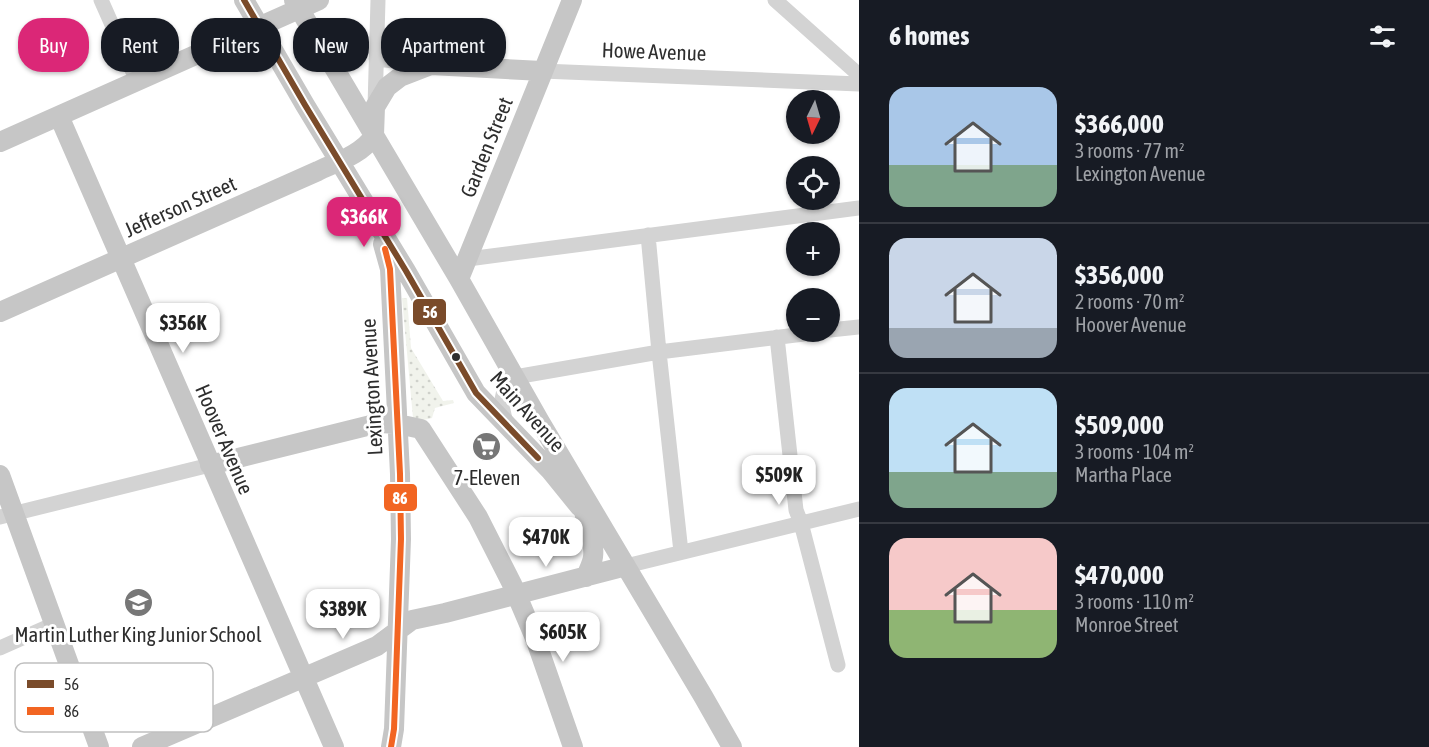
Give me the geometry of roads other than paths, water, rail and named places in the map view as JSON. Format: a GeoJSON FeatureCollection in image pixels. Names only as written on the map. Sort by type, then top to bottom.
{"type":"FeatureCollection","features":[{"type":"Feature","properties":{"kind":"main road","name":"Main Avenue"},"geometry":{"type":"LineString","coordinates":[[244,0],[255,18]]}},
{"type":"Feature","properties":{"kind":"main road"},"geometry":{"type":"LineString","coordinates":[[274,18],[296,4],[319,0]]}},
{"type":"Feature","properties":{"kind":"main road","name":"Garden Street"},"geometry":{"type":"LineString","coordinates":[[459,279],[572,0]]}},
{"type":"Feature","properties":{"kind":"main road","name":"Main Avenue"},"geometry":{"type":"LineString","coordinates":[[296,4],[732,747]]}},
{"type":"Feature","properties":{"kind":"main road"},"geometry":{"type":"LineString","coordinates":[[0,141],[191,57]]}},
{"type":"Feature","properties":{"kind":"main road","name":"Main Avenue"},"geometry":{"type":"LineString","coordinates":[[281,63],[476,393],[550,470],[626,566]]}},
{"type":"Feature","properties":{"kind":"main road","name":"Howe Avenue"},"geometry":{"type":"LineString","coordinates":[[506,69],[542,71]]}},
{"type":"Feature","properties":{"kind":"main road"},"geometry":{"type":"LineString","coordinates":[[374,136],[375,107],[387,87],[400,76],[411,72]]}},
{"type":"Feature","properties":{"kind":"main road","name":"Hoover Avenue"},"geometry":{"type":"LineString","coordinates":[[59,116],[334,747]]}},
{"type":"Feature","properties":{"kind":"main road","name":"Jefferson Street"},"geometry":{"type":"LineString","coordinates":[[0,312],[339,161],[366,146],[374,136]]}},
{"type":"Feature","properties":{"kind":"main road","name":"Lexington Avenue"},"geometry":{"type":"LineString","coordinates":[[368,209],[386,251],[390,269],[407,426],[393,747]]}},
{"type":"Feature","properties":{"kind":"main road"},"geometry":{"type":"LineString","coordinates":[[210,465],[380,423],[407,426],[424,431],[478,517],[516,595],[535,638],[573,747]]}},
{"type":"Feature","properties":{"kind":"main road"},"geometry":{"type":"LineString","coordinates":[[0,475],[7,516],[54,624],[68,663]]}},
{"type":"Feature","properties":{"kind":"main road"},"geometry":{"type":"LineString","coordinates":[[584,512],[590,532],[593,557],[586,577]]}},
{"type":"Feature","properties":{"kind":"main road"},"geometry":{"type":"LineString","coordinates":[[213,716],[377,646],[412,620],[626,566]]}},
{"type":"Feature","properties":{"kind":"main road"},"geometry":{"type":"LineString","coordinates":[[94,732],[99,747]]}},
{"type":"Feature","properties":{"kind":"main road"},"geometry":{"type":"LineString","coordinates":[[142,747],[176,732]]}},
{"type":"Feature","properties":{"kind":"street"},"geometry":{"type":"LineString","coordinates":[[101,0],[137,81]]}},
{"type":"Feature","properties":{"kind":"street"},"geometry":{"type":"LineString","coordinates":[[375,107],[378,0]]}},
{"type":"Feature","properties":{"kind":"street"},"geometry":{"type":"LineString","coordinates":[[775,0],[859,75]]}},
{"type":"Feature","properties":{"kind":"street","name":"Howe Avenue"},"geometry":{"type":"LineString","coordinates":[[376,59],[381,60]]}},
{"type":"Feature","properties":{"kind":"street","name":"Howe Avenue"},"geometry":{"type":"LineString","coordinates":[[542,71],[859,84]]}},
{"type":"Feature","properties":{"kind":"street"},"geometry":{"type":"LineString","coordinates":[[468,259],[859,208]]}},
{"type":"Feature","properties":{"kind":"street"},"geometry":{"type":"LineString","coordinates":[[648,235],[681,552]]}},
{"type":"Feature","properties":{"kind":"street"},"geometry":{"type":"LineString","coordinates":[[840,329],[859,327]]}},
{"type":"Feature","properties":{"kind":"street"},"geometry":{"type":"LineString","coordinates":[[507,426],[502,409],[502,396],[506,385],[515,377],[659,352],[786,336]]}},
{"type":"Feature","properties":{"kind":"street"},"geometry":{"type":"LineString","coordinates":[[777,337],[796,510],[838,665]]}},
{"type":"Feature","properties":{"kind":"street"},"geometry":{"type":"LineString","coordinates":[[7,516],[210,465]]}},
{"type":"Feature","properties":{"kind":"street"},"geometry":{"type":"LineString","coordinates":[[626,566],[859,509]]}},
{"type":"Feature","properties":{"kind":"street"},"geometry":{"type":"LineString","coordinates":[[0,648],[54,624]]}},
{"type":"Feature","properties":{"kind":"place","name":"7-Eleven"},"geometry":{"type":"Point","coordinates":[487,446]}},
{"type":"Feature","properties":{"kind":"place","name":"Martin Luther King Junior School"},"geometry":{"type":"Point","coordinates":[138,603]}}]}
